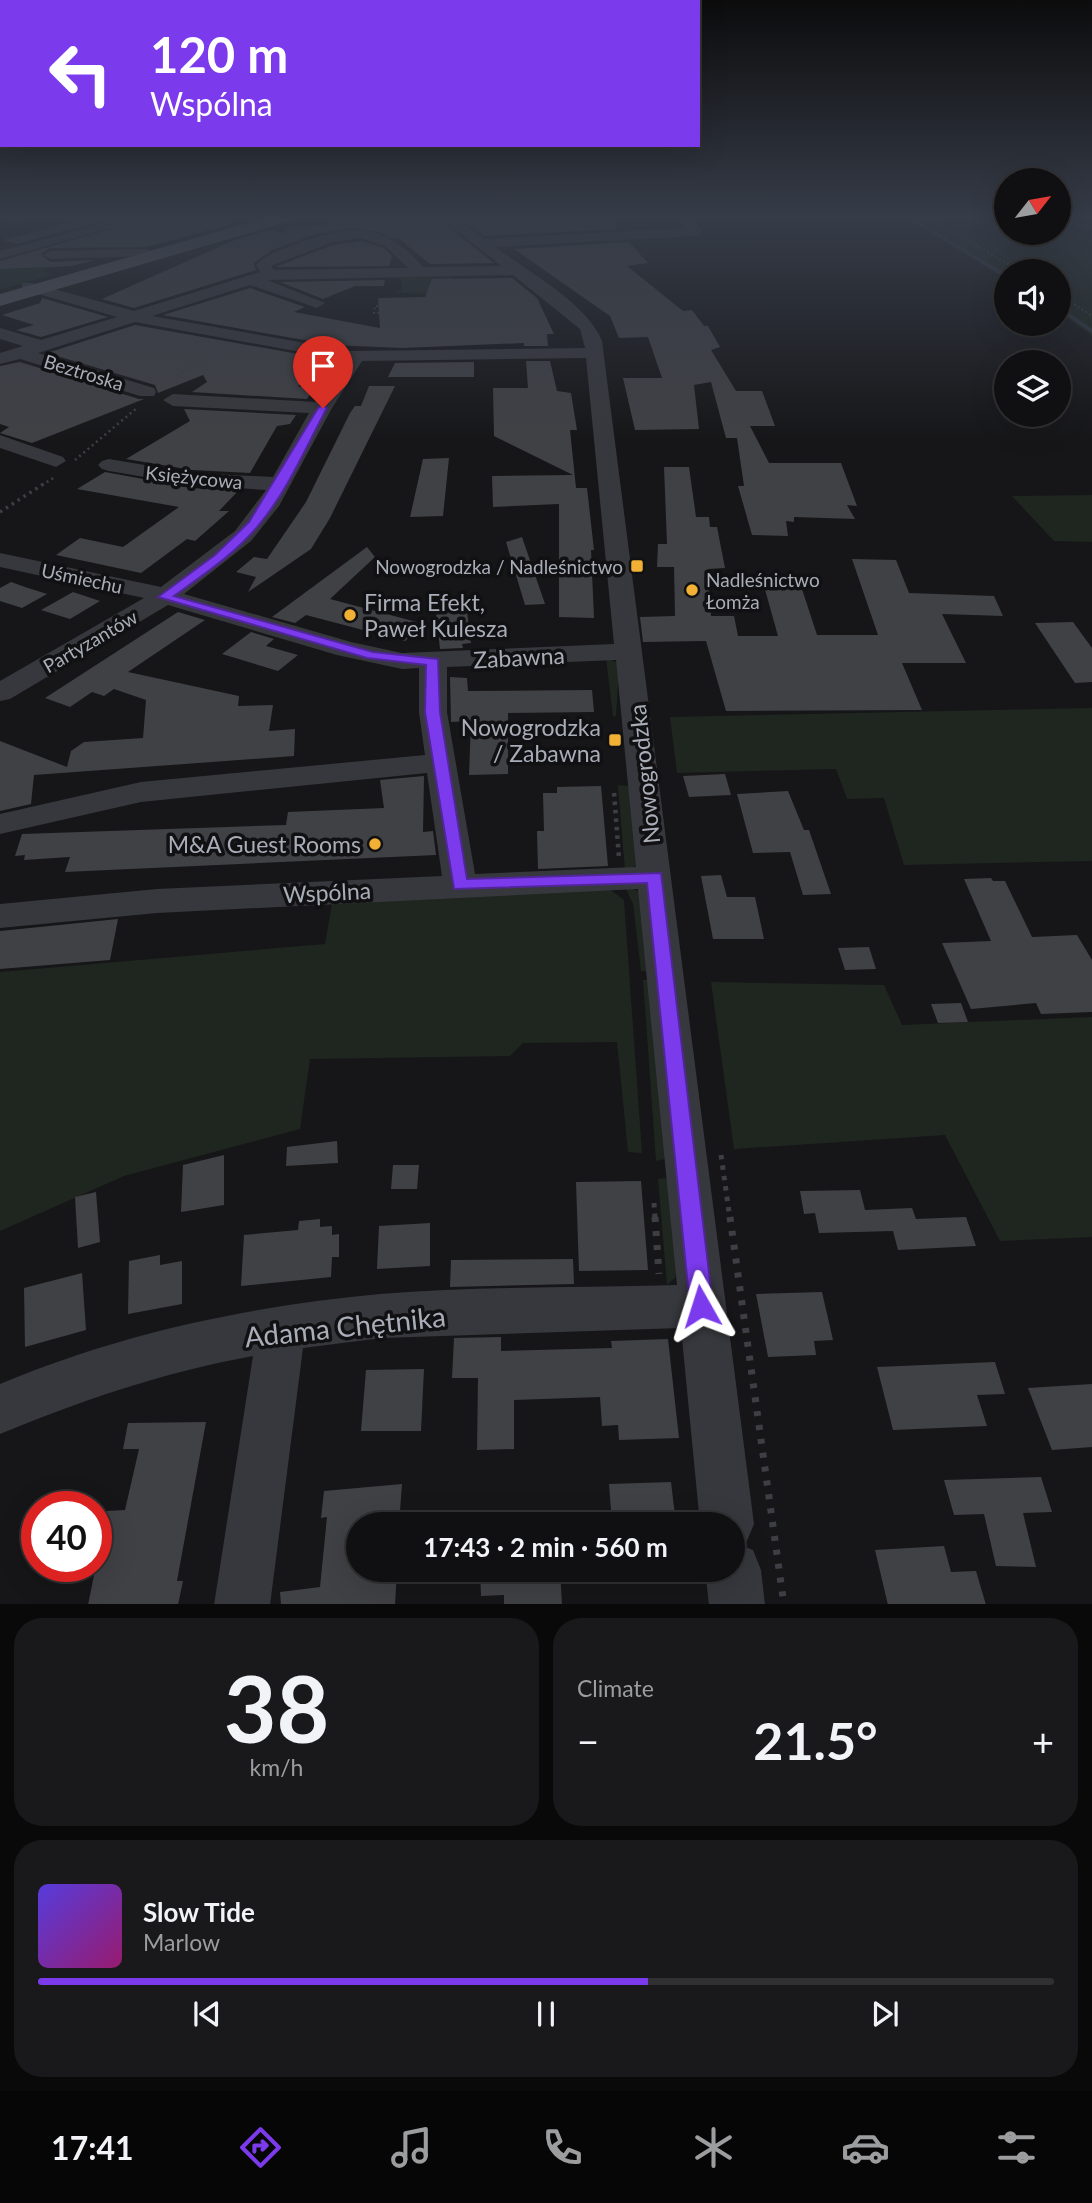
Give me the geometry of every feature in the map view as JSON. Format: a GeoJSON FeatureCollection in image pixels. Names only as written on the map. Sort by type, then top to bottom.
{"type":"FeatureCollection","features":[{"type":"Feature","properties":{"kind":"main road"},"geometry":{"type":"LineString","coordinates":[[0,300],[20,293]]}},
{"type":"Feature","properties":{"kind":"street"},"geometry":{"type":"LineString","coordinates":[[50,293],[132,316],[356,357],[594,353]]}},
{"type":"Feature","properties":{"kind":"street"},"geometry":{"type":"LineString","coordinates":[[0,359],[206,293]]}},
{"type":"Feature","properties":{"kind":"street"},"geometry":{"type":"LineString","coordinates":[[289,293],[317,303]]}},
{"type":"Feature","properties":{"kind":"street","name":"Nowogrodzka"},"geometry":{"type":"LineString","coordinates":[[553,293],[591,333],[594,353],[726,1512]]}},
{"type":"Feature","properties":{"kind":"street"},"geometry":{"type":"LineString","coordinates":[[0,333],[41,346]]}},
{"type":"Feature","properties":{"kind":"street","name":"Beztroska"},"geometry":{"type":"LineString","coordinates":[[20,353],[149,395]]}},
{"type":"Feature","properties":{"kind":"street","name":"Partyzantów"},"geometry":{"type":"LineString","coordinates":[[0,693],[164,597],[243,536],[262,514],[323,408],[356,357]]}},
{"type":"Feature","properties":{"kind":"street"},"geometry":{"type":"LineString","coordinates":[[173,400],[323,408]]}},
{"type":"Feature","properties":{"kind":"street"},"geometry":{"type":"LineString","coordinates":[[0,441],[64,466]]}},
{"type":"Feature","properties":{"kind":"street","name":"Księżycowa"},"geometry":{"type":"LineString","coordinates":[[109,465],[191,479],[279,484]]}},
{"type":"Feature","properties":{"kind":"street","name":"Uśmiechu"},"geometry":{"type":"LineString","coordinates":[[0,560],[164,597]]}},
{"type":"Feature","properties":{"kind":"street","name":"Zabawna"},"geometry":{"type":"LineString","coordinates":[[164,597],[372,656],[433,662],[630,652]]}},
{"type":"Feature","properties":{"kind":"street"},"geometry":{"type":"LineString","coordinates":[[433,662],[433,712],[460,885]]}},
{"type":"Feature","properties":{"kind":"street"},"geometry":{"type":"LineString","coordinates":[[0,824],[58,813],[100,798],[141,792],[442,762]]}},
{"type":"Feature","properties":{"kind":"street","name":"Wspólna"},"geometry":{"type":"LineString","coordinates":[[0,916],[157,901],[655,877]]}},
{"type":"Feature","properties":{"kind":"street","name":"Adama Chętnika"},"geometry":{"type":"LineString","coordinates":[[0,1409],[137,1360],[281,1330],[383,1317],[701,1306]]}},
{"type":"Feature","properties":{"kind":"street"},"geometry":{"type":"LineString","coordinates":[[242,1604],[281,1330]]}},
{"type":"Feature","properties":{"kind":"street"},"geometry":{"type":"LineString","coordinates":[[734,1582],[737,1604]]}},
{"type":"Feature","properties":{"kind":"path"},"geometry":{"type":"LineString","coordinates":[[1071,301],[1092,316]]}},
{"type":"Feature","properties":{"kind":"path"},"geometry":{"type":"LineString","coordinates":[[377,306],[374,306],[374,313],[459,312]]}},
{"type":"Feature","properties":{"kind":"path"},"geometry":{"type":"LineString","coordinates":[[0,512],[37,491],[64,466],[116,428],[149,395],[228,346]]}},
{"type":"Feature","properties":{"kind":"path"},"geometry":{"type":"LineString","coordinates":[[64,466],[109,465]]}},
{"type":"Feature","properties":{"kind":"path"},"geometry":{"type":"LineString","coordinates":[[719,1141],[784,1604]]}},
{"type":"Feature","properties":{"kind":"shaded area"},"geometry":{"type":"Polygon","coordinates":[[[1071,293],[1092,293],[1092,336],[1071,321],[1071,293]]]}},
{"type":"Feature","properties":{"kind":"shaded area"},"geometry":{"type":"Polygon","coordinates":[[[1092,495],[1092,542],[1054,541],[1012,496],[1092,495]]]}},
{"type":"Feature","properties":{"kind":"shaded area"},"geometry":{"type":"Polygon","coordinates":[[[606,658],[616,662],[619,667],[616,716],[613,716],[606,658]]]}},
{"type":"Feature","properties":{"kind":"shaded area"},"geometry":{"type":"Polygon","coordinates":[[[1092,708],[1092,861],[904,865],[884,798],[847,799],[836,769],[677,773],[670,717],[1092,708]]]}},
{"type":"Feature","properties":{"kind":"shaded area"},"geometry":{"type":"Polygon","coordinates":[[[618,785],[628,786],[632,799],[637,865],[625,871],[618,785]]]}},
{"type":"Feature","properties":{"kind":"shaded area"},"geometry":{"type":"Polygon","coordinates":[[[608,888],[624,900],[642,1153],[628,1152],[617,1042],[523,1043],[510,1056],[310,1059],[300,1129],[124,1176],[0,1231],[0,972],[325,944],[333,898],[608,888]]]}},
{"type":"Feature","properties":{"kind":"shaded area"},"geometry":{"type":"Polygon","coordinates":[[[626,889],[639,892],[650,971],[641,971],[633,904],[626,889]]]}},
{"type":"Feature","properties":{"kind":"shaded area"},"geometry":{"type":"Polygon","coordinates":[[[643,980],[650,980],[669,1158],[656,1161],[643,980]]]}},
{"type":"Feature","properties":{"kind":"shaded area"},"geometry":{"type":"Polygon","coordinates":[[[711,982],[884,985],[902,1025],[1092,1017],[1092,1237],[1000,1241],[945,1135],[734,1149],[711,982]]]}},
{"type":"Feature","properties":{"kind":"shaded area"},"geometry":{"type":"Polygon","coordinates":[[[665,1178],[670,1183],[678,1267],[675,1278],[667,1285],[658,1179],[665,1178]]]}},
{"type":"Feature","properties":{"kind":"building"},"geometry":{"type":"Polygon","coordinates":[[[116,293],[183,293],[134,308],[102,299],[116,293]]]}},
{"type":"Feature","properties":{"kind":"building"},"geometry":{"type":"Polygon","coordinates":[[[234,293],[264,293],[305,307],[294,312],[380,328],[378,298],[425,297],[427,293],[531,293],[537,298],[554,334],[547,334],[548,346],[524,346],[524,343],[402,348],[332,345],[163,315],[234,293]]]}},
{"type":"Feature","properties":{"kind":"building"},"geometry":{"type":"Polygon","coordinates":[[[307,293],[338,293],[323,299],[307,293]]]}},
{"type":"Feature","properties":{"kind":"building"},"geometry":{"type":"Polygon","coordinates":[[[577,293],[660,293],[683,311],[692,310],[704,326],[708,326],[720,347],[711,350],[736,391],[762,391],[775,426],[750,426],[769,463],[841,463],[857,506],[847,505],[855,519],[794,517],[794,522],[786,521],[788,536],[752,535],[738,486],[744,486],[737,438],[726,438],[711,382],[694,385],[699,429],[635,430],[623,378],[662,378],[648,337],[619,338],[610,316],[577,293]]]}},
{"type":"Feature","properties":{"kind":"building"},"geometry":{"type":"Polygon","coordinates":[[[42,298],[108,317],[41,337],[16,330],[34,325],[2,315],[40,303],[42,298]]]}},
{"type":"Feature","properties":{"kind":"building"},"geometry":{"type":"Polygon","coordinates":[[[135,325],[321,358],[298,387],[315,387],[307,399],[192,392],[207,382],[203,375],[158,393],[155,385],[47,353],[135,325]]]}},
{"type":"Feature","properties":{"kind":"building"},"geometry":{"type":"Polygon","coordinates":[[[526,361],[550,361],[557,391],[571,393],[577,430],[570,430],[576,488],[587,488],[594,550],[591,550],[594,618],[559,617],[559,504],[493,507],[492,476],[573,475],[494,436],[493,388],[528,388],[526,361]]]}},
{"type":"Feature","properties":{"kind":"building"},"geometry":{"type":"Polygon","coordinates":[[[20,362],[144,399],[32,443],[0,433],[9,427],[0,424],[0,366],[20,362]]]}},
{"type":"Feature","properties":{"kind":"building"},"geometry":{"type":"Polygon","coordinates":[[[474,362],[474,377],[388,377],[395,363],[474,362]]]}},
{"type":"Feature","properties":{"kind":"building"},"geometry":{"type":"Polygon","coordinates":[[[369,386],[395,386],[330,518],[311,549],[248,592],[256,577],[236,572],[254,557],[267,559],[306,502],[350,413],[355,406],[361,406],[369,386]]]}},
{"type":"Feature","properties":{"kind":"building"},"geometry":{"type":"Polygon","coordinates":[[[184,409],[296,415],[290,424],[277,426],[250,473],[192,470],[126,459],[190,421],[184,409]]]}},
{"type":"Feature","properties":{"kind":"building"},"geometry":{"type":"Polygon","coordinates":[[[449,458],[443,516],[410,517],[423,459],[449,458]]]}},
{"type":"Feature","properties":{"kind":"building"},"geometry":{"type":"Polygon","coordinates":[[[664,467],[689,467],[696,517],[709,517],[710,527],[717,527],[725,568],[708,569],[711,616],[734,616],[738,636],[778,636],[764,586],[801,586],[817,635],[878,635],[852,559],[896,560],[909,593],[994,596],[1003,616],[942,614],[966,663],[902,663],[922,710],[726,711],[706,641],[643,642],[640,617],[675,616],[674,567],[657,567],[658,544],[667,544],[664,467]]]}},
{"type":"Feature","properties":{"kind":"building"},"geometry":{"type":"Polygon","coordinates":[[[105,472],[192,488],[238,491],[219,511],[229,511],[195,541],[187,539],[141,573],[56,555],[80,538],[123,547],[179,507],[77,489],[105,472]]]}},
{"type":"Feature","properties":{"kind":"building"},"geometry":{"type":"Polygon","coordinates":[[[522,537],[545,604],[525,605],[506,542],[522,537]]]}},
{"type":"Feature","properties":{"kind":"building"},"geometry":{"type":"Polygon","coordinates":[[[367,547],[375,557],[330,599],[424,624],[405,641],[306,615],[295,623],[272,617],[367,547]]]}},
{"type":"Feature","properties":{"kind":"building"},"geometry":{"type":"Polygon","coordinates":[[[11,582],[47,594],[22,608],[0,601],[0,588],[11,582]]]}},
{"type":"Feature","properties":{"kind":"building"},"geometry":{"type":"Polygon","coordinates":[[[73,592],[100,601],[70,619],[41,610],[73,592]]]}},
{"type":"Feature","properties":{"kind":"building"},"geometry":{"type":"Polygon","coordinates":[[[466,603],[471,643],[462,644],[463,648],[440,649],[435,604],[466,603]]]}},
{"type":"Feature","properties":{"kind":"building"},"geometry":{"type":"Polygon","coordinates":[[[178,612],[205,620],[128,672],[239,696],[238,706],[273,705],[269,731],[295,729],[294,756],[34,775],[31,804],[0,811],[0,741],[67,767],[71,751],[84,742],[143,738],[146,700],[114,689],[104,696],[92,692],[70,707],[45,698],[178,612]]]}},
{"type":"Feature","properties":{"kind":"building"},"geometry":{"type":"Polygon","coordinates":[[[1073,622],[1092,648],[1092,682],[1075,683],[1035,623],[1073,622]]]}},
{"type":"Feature","properties":{"kind":"building"},"geometry":{"type":"Polygon","coordinates":[[[251,632],[274,639],[266,646],[298,655],[278,671],[222,654],[251,632]]]}},
{"type":"Feature","properties":{"kind":"building"},"geometry":{"type":"Polygon","coordinates":[[[450,677],[467,678],[468,691],[592,690],[594,712],[508,713],[508,774],[469,775],[471,721],[451,722],[450,677]]]}},
{"type":"Feature","properties":{"kind":"building"},"geometry":{"type":"Polygon","coordinates":[[[725,774],[731,795],[689,797],[683,776],[725,774]]]}},
{"type":"Feature","properties":{"kind":"building"},"geometry":{"type":"Polygon","coordinates":[[[424,776],[423,832],[433,831],[436,855],[65,872],[70,857],[24,860],[25,855],[15,856],[22,834],[286,825],[288,812],[384,808],[380,780],[424,776]]]}},
{"type":"Feature","properties":{"kind":"building"},"geometry":{"type":"Polygon","coordinates":[[[601,786],[608,866],[538,869],[537,831],[544,831],[543,793],[557,793],[557,787],[601,786]]]}},
{"type":"Feature","properties":{"kind":"building"},"geometry":{"type":"Polygon","coordinates":[[[788,791],[804,830],[809,830],[831,894],[803,895],[790,852],[753,853],[737,794],[788,791]]]}},
{"type":"Feature","properties":{"kind":"building"},"geometry":{"type":"Polygon","coordinates":[[[721,875],[727,897],[755,897],[764,939],[713,939],[701,876],[721,875]]]}},
{"type":"Feature","properties":{"kind":"building"},"geometry":{"type":"Polygon","coordinates":[[[991,878],[993,881],[1005,881],[1032,937],[1077,935],[1092,960],[1092,1012],[1041,1014],[1036,1003],[971,1009],[942,943],[991,941],[964,879],[991,878]]]}},
{"type":"Feature","properties":{"kind":"building"},"geometry":{"type":"Polygon","coordinates":[[[118,919],[110,960],[0,969],[0,931],[118,919]]]}},
{"type":"Feature","properties":{"kind":"building"},"geometry":{"type":"Polygon","coordinates":[[[869,947],[876,969],[845,970],[838,948],[869,947]]]}},
{"type":"Feature","properties":{"kind":"building"},"geometry":{"type":"Polygon","coordinates":[[[961,1003],[968,1022],[938,1023],[931,1004],[961,1003]]]}},
{"type":"Feature","properties":{"kind":"building"},"geometry":{"type":"Polygon","coordinates":[[[337,1141],[338,1163],[286,1166],[287,1147],[337,1141]]]}},
{"type":"Feature","properties":{"kind":"building"},"geometry":{"type":"Polygon","coordinates":[[[224,1155],[224,1205],[181,1212],[183,1165],[224,1155]]]}},
{"type":"Feature","properties":{"kind":"building"},"geometry":{"type":"Polygon","coordinates":[[[393,1165],[419,1165],[417,1189],[391,1189],[393,1165]]]}},
{"type":"Feature","properties":{"kind":"building"},"geometry":{"type":"Polygon","coordinates":[[[641,1181],[648,1270],[579,1271],[576,1182],[641,1181]]]}},
{"type":"Feature","properties":{"kind":"building"},"geometry":{"type":"Polygon","coordinates":[[[860,1190],[865,1210],[912,1208],[916,1219],[966,1217],[976,1246],[898,1250],[893,1231],[819,1233],[815,1213],[804,1214],[800,1191],[860,1190]]]}},
{"type":"Feature","properties":{"kind":"building"},"geometry":{"type":"Polygon","coordinates":[[[96,1192],[100,1242],[78,1248],[75,1197],[96,1192]]]}},
{"type":"Feature","properties":{"kind":"building"},"geometry":{"type":"Polygon","coordinates":[[[320,1219],[320,1227],[332,1226],[332,1235],[339,1234],[339,1257],[332,1257],[331,1277],[241,1286],[244,1235],[298,1230],[299,1221],[320,1219]]]}},
{"type":"Feature","properties":{"kind":"building"},"geometry":{"type":"Polygon","coordinates":[[[430,1223],[430,1266],[377,1269],[379,1226],[430,1223]]]}},
{"type":"Feature","properties":{"kind":"building"},"geometry":{"type":"Polygon","coordinates":[[[160,1255],[160,1265],[182,1261],[182,1304],[128,1314],[129,1261],[160,1255]]]}},
{"type":"Feature","properties":{"kind":"building"},"geometry":{"type":"Polygon","coordinates":[[[573,1259],[574,1284],[450,1287],[451,1260],[573,1259]]]}},
{"type":"Feature","properties":{"kind":"building"},"geometry":{"type":"Polygon","coordinates":[[[82,1273],[86,1330],[25,1347],[24,1288],[82,1273]]]}},
{"type":"Feature","properties":{"kind":"building"},"geometry":{"type":"Polygon","coordinates":[[[822,1292],[833,1340],[814,1341],[816,1355],[768,1357],[756,1294],[822,1292]]]}},
{"type":"Feature","properties":{"kind":"building"},"geometry":{"type":"Polygon","coordinates":[[[501,1337],[501,1351],[612,1348],[611,1341],[668,1339],[679,1438],[619,1440],[618,1425],[602,1426],[600,1397],[514,1400],[514,1449],[477,1450],[478,1378],[452,1378],[454,1338],[501,1337]]]}},
{"type":"Feature","properties":{"kind":"building"},"geometry":{"type":"Polygon","coordinates":[[[995,1362],[1005,1394],[977,1395],[987,1426],[893,1430],[877,1367],[995,1362]]]}},
{"type":"Feature","properties":{"kind":"building"},"geometry":{"type":"Polygon","coordinates":[[[424,1369],[421,1431],[361,1431],[366,1370],[424,1369]]]}},
{"type":"Feature","properties":{"kind":"building"},"geometry":{"type":"Polygon","coordinates":[[[1092,1384],[1092,1447],[1052,1450],[1028,1388],[1092,1384]]]}},
{"type":"Feature","properties":{"kind":"building"},"geometry":{"type":"Polygon","coordinates":[[[206,1422],[177,1581],[183,1581],[178,1604],[88,1604],[93,1582],[112,1582],[112,1511],[125,1510],[139,1449],[123,1449],[128,1423],[206,1422]]]}},
{"type":"Feature","properties":{"kind":"building"},"geometry":{"type":"Polygon","coordinates":[[[1041,1477],[1052,1512],[1023,1513],[1036,1567],[996,1566],[984,1514],[954,1515],[944,1480],[1041,1477]]]}},
{"type":"Feature","properties":{"kind":"building"},"geometry":{"type":"Polygon","coordinates":[[[671,1482],[675,1512],[611,1512],[609,1484],[671,1482]]]}},
{"type":"Feature","properties":{"kind":"building"},"geometry":{"type":"Polygon","coordinates":[[[402,1484],[400,1512],[346,1512],[346,1582],[396,1582],[395,1604],[281,1604],[280,1592],[320,1587],[327,1517],[321,1518],[324,1491],[402,1484]]]}},
{"type":"Feature","properties":{"kind":"building"},"geometry":{"type":"Polygon","coordinates":[[[944,1546],[951,1572],[976,1571],[986,1604],[888,1604],[875,1550],[944,1546]]]}},
{"type":"Feature","properties":{"kind":"building"},"geometry":{"type":"Polygon","coordinates":[[[480,1582],[561,1582],[562,1604],[504,1604],[504,1595],[481,1596],[480,1582]]]}},
{"type":"Feature","properties":{"kind":"waterway"},"geometry":{"type":"LineString","coordinates":[[1071,316],[1092,331]]}},
{"type":"Feature","properties":{"kind":"place","name":"Nowogrodzka / Nadleśnictwo"},"geometry":{"type":"Point","coordinates":[637,566]}},
{"type":"Feature","properties":{"kind":"place","name":"Nadleśnictwo Łomża"},"geometry":{"type":"Point","coordinates":[692,590]}},
{"type":"Feature","properties":{"kind":"place","name":"Firma Efekt, Paweł Kulesza"},"geometry":{"type":"Point","coordinates":[350,615]}},
{"type":"Feature","properties":{"kind":"place","name":"Nowogrodzka / Zabawna"},"geometry":{"type":"Point","coordinates":[615,740]}},
{"type":"Feature","properties":{"kind":"place","name":"M&A Guest Rooms"},"geometry":{"type":"Point","coordinates":[375,844]}},
{"type":"Feature","properties":{"kind":"route"},"geometry":{"type":"LineString","coordinates":[[323,408],[271,501],[254,525],[219,557],[164,597],[372,656],[433,662],[433,712],[447,786],[460,885],[655,877],[701,1306]]}}]}
